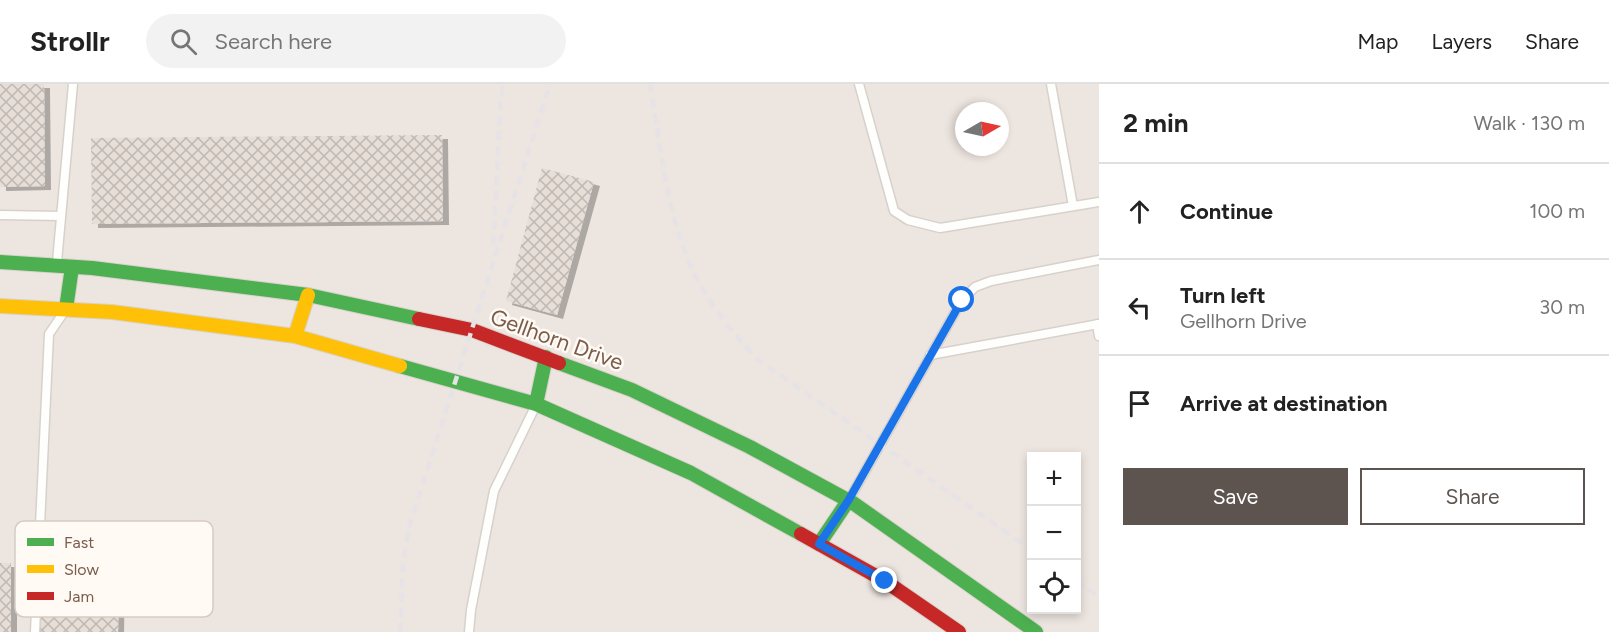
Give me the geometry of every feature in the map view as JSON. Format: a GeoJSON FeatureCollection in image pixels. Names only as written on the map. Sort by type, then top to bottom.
{"type":"FeatureCollection","features":[{"type":"Feature","properties":{"kind":"main road","name":"Gellhorn Drive"},"geometry":{"type":"LineString","coordinates":[[0,262],[72,267],[308,295],[472,330],[632,390],[750,447],[848,501],[1036,632]]}},
{"type":"Feature","properties":{"kind":"main road"},"geometry":{"type":"LineString","coordinates":[[66,309],[72,267]]}},
{"type":"Feature","properties":{"kind":"main road"},"geometry":{"type":"LineString","coordinates":[[295,336],[308,295]]}},
{"type":"Feature","properties":{"kind":"main road"},"geometry":{"type":"LineString","coordinates":[[0,306],[112,312],[295,336],[536,404],[691,473],[885,581],[959,632]]}},
{"type":"Feature","properties":{"kind":"main road"},"geometry":{"type":"LineString","coordinates":[[536,404],[546,357]]}},
{"type":"Feature","properties":{"kind":"main road"},"geometry":{"type":"LineString","coordinates":[[819,544],[848,501]]}},
{"type":"Feature","properties":{"kind":"lane"},"geometry":{"type":"LineString","coordinates":[[57,266],[73,84]]}},
{"type":"Feature","properties":{"kind":"lane"},"geometry":{"type":"LineString","coordinates":[[859,84],[894,211],[908,220],[940,228],[1099,202]]}},
{"type":"Feature","properties":{"kind":"lane"},"geometry":{"type":"LineString","coordinates":[[1051,84],[1072,206]]}},
{"type":"Feature","properties":{"kind":"lane"},"geometry":{"type":"LineString","coordinates":[[0,215],[61,216]]}},
{"type":"Feature","properties":{"kind":"lane"},"geometry":{"type":"LineString","coordinates":[[848,501],[962,300],[975,287],[991,281],[1099,260]]}},
{"type":"Feature","properties":{"kind":"lane"},"geometry":{"type":"LineString","coordinates":[[40,521],[49,334],[66,309]]}},
{"type":"Feature","properties":{"kind":"lane"},"geometry":{"type":"LineString","coordinates":[[930,355],[1098,324],[1099,336]]}},
{"type":"Feature","properties":{"kind":"lane"},"geometry":{"type":"LineString","coordinates":[[469,632],[471,610],[494,491],[536,404]]}},
{"type":"Feature","properties":{"kind":"lane"},"geometry":{"type":"LineString","coordinates":[[35,632],[36,617]]}},
{"type":"Feature","properties":{"kind":"shaded area"},"geometry":{"type":"Polygon","coordinates":[[[0,84],[1099,84],[1099,632],[0,632],[0,84]]]}},
{"type":"Feature","properties":{"kind":"building"},"geometry":{"type":"Polygon","coordinates":[[[0,84],[44,84],[45,186],[0,187],[0,84]]]}},
{"type":"Feature","properties":{"kind":"building"},"geometry":{"type":"Polygon","coordinates":[[[442,135],[443,221],[92,224],[91,138],[442,135]]]}},
{"type":"Feature","properties":{"kind":"building"},"geometry":{"type":"Polygon","coordinates":[[[542,168],[594,182],[557,315],[506,301],[542,168]]]}},
{"type":"Feature","properties":{"kind":"building"},"geometry":{"type":"Polygon","coordinates":[[[0,563],[11,563],[11,632],[0,632],[0,563]]]}},
{"type":"Feature","properties":{"kind":"building"},"geometry":{"type":"Polygon","coordinates":[[[38,617],[118,617],[118,632],[38,632],[38,617]]]}},
{"type":"Feature","properties":{"kind":"railway"},"geometry":{"type":"LineString","coordinates":[[493,245],[503,84]]}},
{"type":"Feature","properties":{"kind":"railway"},"geometry":{"type":"LineString","coordinates":[[400,632],[403,563],[409,527],[550,84]]}},
{"type":"Feature","properties":{"kind":"railway"},"geometry":{"type":"LineString","coordinates":[[650,84],[676,226],[699,283],[730,328],[757,359],[1027,547]]}},
{"type":"Feature","properties":{"kind":"railway"},"geometry":{"type":"LineString","coordinates":[[1081,584],[1099,597]]}},
{"type":"Feature","properties":{"kind":"traffic: fast"},"geometry":{"type":"LineString","coordinates":[[0,262],[92,268],[308,295],[419,319]]}},
{"type":"Feature","properties":{"kind":"traffic: fast"},"geometry":{"type":"LineString","coordinates":[[66,309],[72,267]]}},
{"type":"Feature","properties":{"kind":"traffic: fast"},"geometry":{"type":"LineString","coordinates":[[536,404],[546,357]]}},
{"type":"Feature","properties":{"kind":"traffic: fast"},"geometry":{"type":"LineString","coordinates":[[559,363],[632,390],[750,447],[853,503],[1036,632]]}},
{"type":"Feature","properties":{"kind":"traffic: fast"},"geometry":{"type":"LineString","coordinates":[[400,366],[536,404],[691,473],[801,534]]}},
{"type":"Feature","properties":{"kind":"traffic: fast"},"geometry":{"type":"LineString","coordinates":[[819,544],[848,501]]}},
{"type":"Feature","properties":{"kind":"traffic: slow"},"geometry":{"type":"LineString","coordinates":[[295,336],[308,295]]}},
{"type":"Feature","properties":{"kind":"traffic: slow"},"geometry":{"type":"LineString","coordinates":[[0,306],[112,312],[295,336],[400,366]]}},
{"type":"Feature","properties":{"kind":"traffic: jam"},"geometry":{"type":"LineString","coordinates":[[419,319],[472,330],[559,363]]}},
{"type":"Feature","properties":{"kind":"traffic: jam"},"geometry":{"type":"LineString","coordinates":[[801,534],[885,581],[959,632]]}},
{"type":"Feature","properties":{"kind":"route"},"geometry":{"type":"LineString","coordinates":[[885,581],[819,544],[848,501],[962,300]]}}]}
